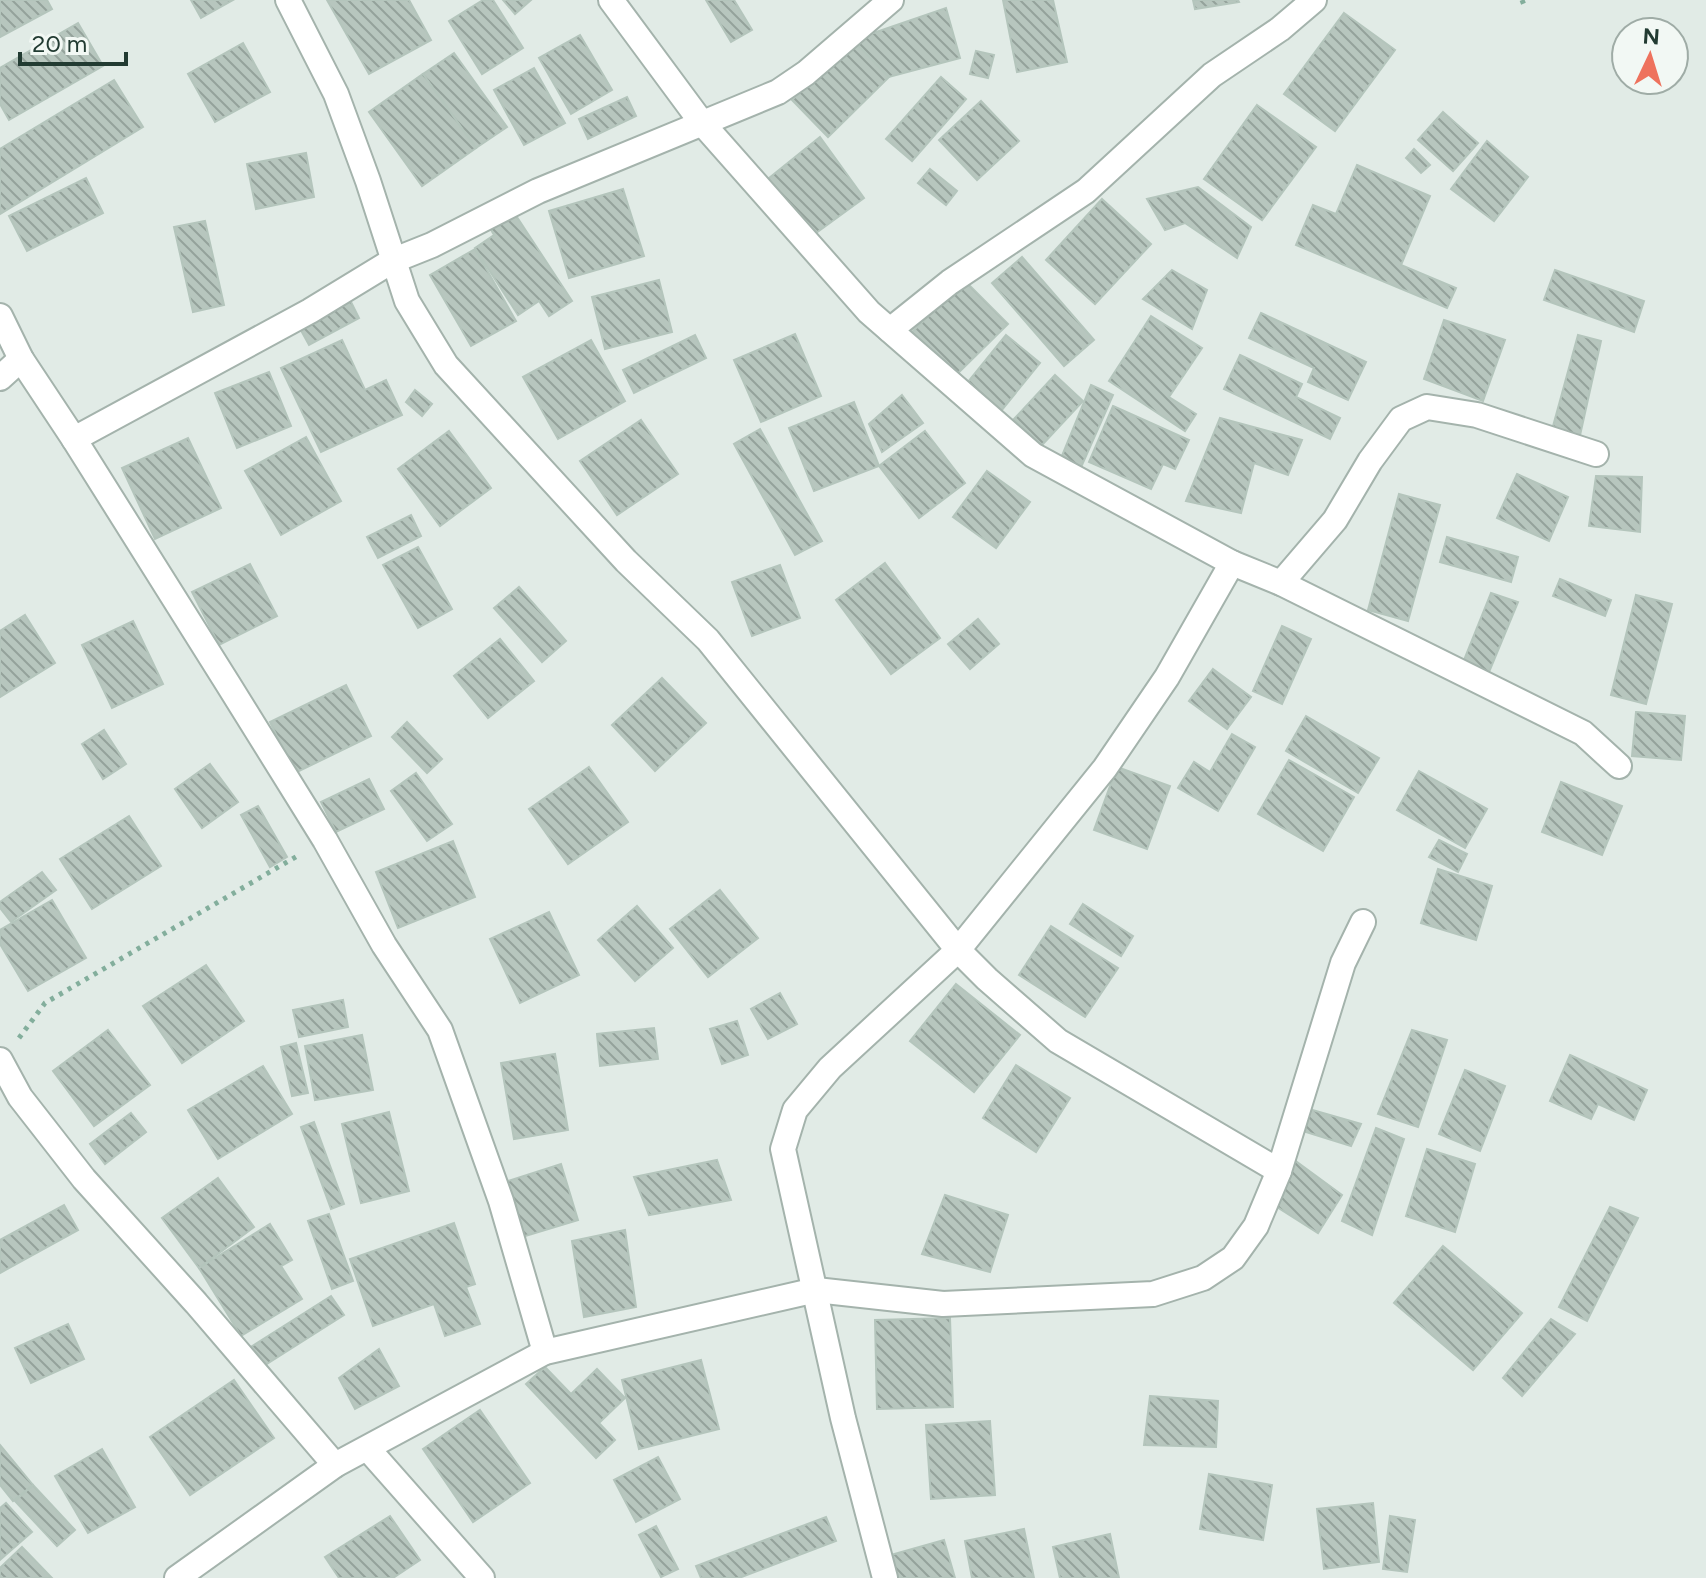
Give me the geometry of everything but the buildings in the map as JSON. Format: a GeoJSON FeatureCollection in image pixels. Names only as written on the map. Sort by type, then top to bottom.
{"type":"FeatureCollection","features":[{"type":"Feature","properties":{"kind":"street"},"geometry":{"type":"LineString","coordinates":[[288,0],[336,94],[407,301],[446,365],[626,561],[708,640],[958,950],[987,979],[1058,1041],[1279,1171]]}},
{"type":"Feature","properties":{"kind":"street"},"geometry":{"type":"LineString","coordinates":[[611,0],[702,123],[869,312],[1033,455],[1232,563],[1281,583],[1583,733],[1619,766]]}},
{"type":"Feature","properties":{"kind":"street"},"geometry":{"type":"LineString","coordinates":[[74,439],[298,319],[392,261],[432,245],[538,191],[778,92],[806,73],[891,0]]}},
{"type":"Feature","properties":{"kind":"street"},"geometry":{"type":"LineString","coordinates":[[890,330],[950,282],[1086,191],[1212,75],[1280,29],[1314,0]]}},
{"type":"Feature","properties":{"kind":"street"},"geometry":{"type":"LineString","coordinates":[[0,316],[21,359],[325,840],[384,945],[440,1030],[501,1201],[545,1352]]}},
{"type":"Feature","properties":{"kind":"street"},"geometry":{"type":"LineString","coordinates":[[0,378],[21,359]]}},
{"type":"Feature","properties":{"kind":"street"},"geometry":{"type":"LineString","coordinates":[[1281,583],[1335,520],[1370,461],[1401,419],[1427,407],[1477,415],[1596,454]]}},
{"type":"Feature","properties":{"kind":"street"},"geometry":{"type":"LineString","coordinates":[[885,1578],[843,1418],[783,1149],[795,1110],[830,1068],[958,950],[1105,768],[1167,677],[1232,563]]}},
{"type":"Feature","properties":{"kind":"street"},"geometry":{"type":"LineString","coordinates":[[177,1578],[335,1465],[545,1352],[816,1290],[943,1304],[1153,1294],[1203,1278],[1233,1258],[1256,1226],[1279,1171],[1343,963],[1363,922]]}},
{"type":"Feature","properties":{"kind":"street"},"geometry":{"type":"LineString","coordinates":[[1,1061],[20,1097],[84,1179],[335,1465]]}},
{"type":"Feature","properties":{"kind":"street"},"geometry":{"type":"LineString","coordinates":[[368,1449],[482,1578]]}},
{"type":"Feature","properties":{"kind":"path"},"geometry":{"type":"LineString","coordinates":[[1,1061],[45,1003],[325,840]]}}]}
